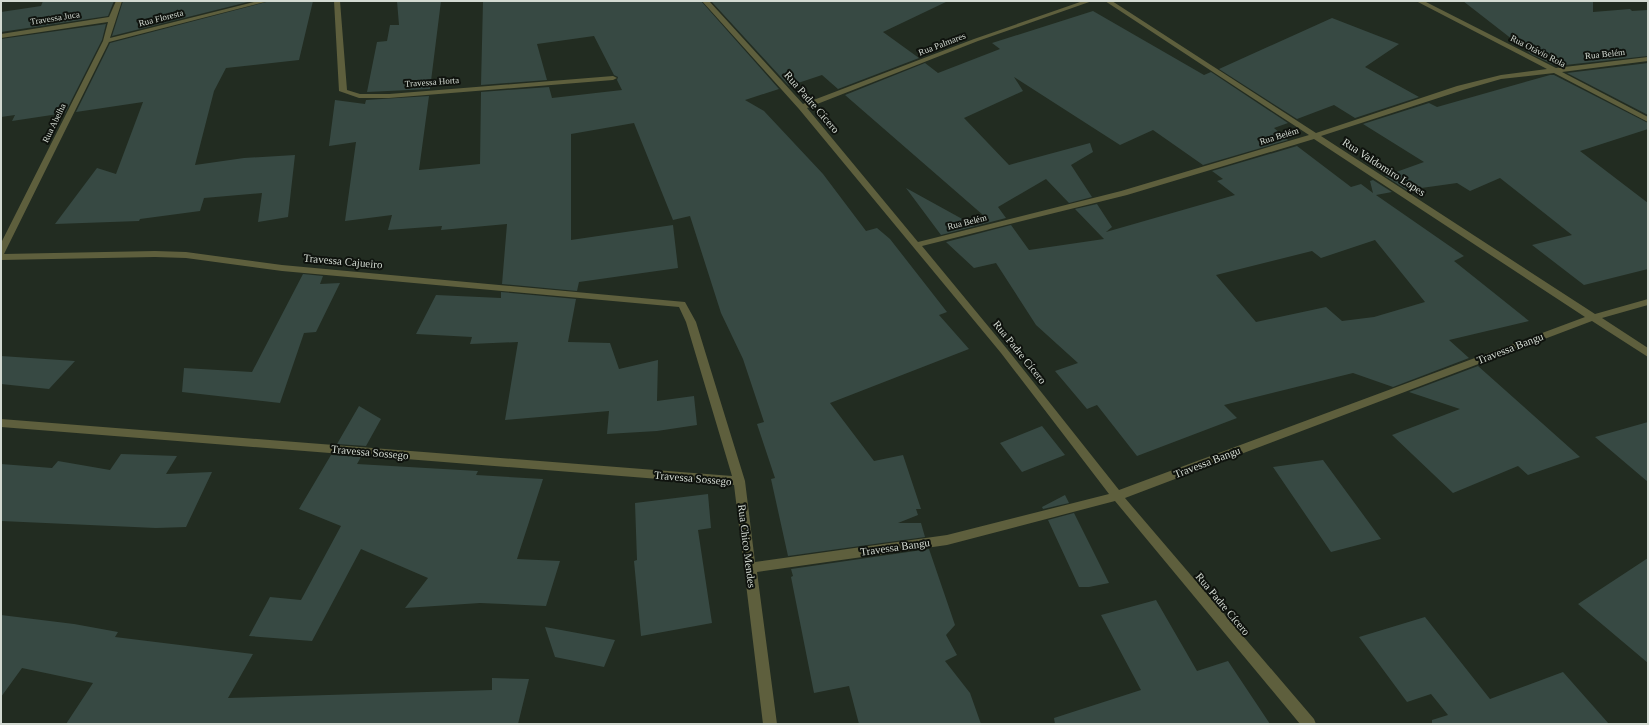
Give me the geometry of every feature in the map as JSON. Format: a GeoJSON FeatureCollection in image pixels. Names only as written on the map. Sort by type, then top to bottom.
{"type":"FeatureCollection","features":[{"type":"Feature","properties":{"kind":"street","name":"Rua Abelha"},"geometry":{"type":"LineString","coordinates":[[1,252],[106,41],[119,1]]}},
{"type":"Feature","properties":{"kind":"street","name":"Rua Floresta"},"geometry":{"type":"LineString","coordinates":[[106,41],[266,1]]}},
{"type":"Feature","properties":{"kind":"street","name":"Travessa Horta"},"geometry":{"type":"LineString","coordinates":[[337,1],[343,91],[359,96],[388,96],[613,78]]}},
{"type":"Feature","properties":{"kind":"street","name":"Rua Padre Cícero"},"geometry":{"type":"LineString","coordinates":[[705,1],[802,107],[1004,351],[1117,496],[1309,724]]}},
{"type":"Feature","properties":{"kind":"street","name":"Rua Palmares"},"geometry":{"type":"LineString","coordinates":[[802,107],[976,40],[1089,1]]}},
{"type":"Feature","properties":{"kind":"street","name":"Rua Valdomiro Lopes"},"geometry":{"type":"LineString","coordinates":[[1108,1],[1648,353]]}},
{"type":"Feature","properties":{"kind":"street","name":"Rua Otávio Rola"},"geometry":{"type":"LineString","coordinates":[[1419,1],[1648,120]]}},
{"type":"Feature","properties":{"kind":"street","name":"Travessa Juca"},"geometry":{"type":"LineString","coordinates":[[1,36],[112,19]]}},
{"type":"Feature","properties":{"kind":"street","name":"Rua Belém"},"geometry":{"type":"LineString","coordinates":[[917,245],[1124,193],[1315,136],[1460,88],[1501,77],[1648,59]]}},
{"type":"Feature","properties":{"kind":"street","name":"Travessa Cajueiro"},"geometry":{"type":"LineString","coordinates":[[1,257],[155,254],[186,255],[282,268],[682,304]]}},
{"type":"Feature","properties":{"kind":"street","name":"Travessa Bangu"},"geometry":{"type":"LineString","coordinates":[[750,568],[947,540],[1117,496],[1594,317],[1648,302]]}},
{"type":"Feature","properties":{"kind":"street","name":"Rua Chico Mendes"},"geometry":{"type":"LineString","coordinates":[[682,304],[690,322],[739,481],[770,724]]}},
{"type":"Feature","properties":{"kind":"street","name":"Travessa Sossego"},"geometry":{"type":"LineString","coordinates":[[1,423],[739,481]]}},
{"type":"Feature","properties":{"kind":"building"},"geometry":{"type":"Polygon","coordinates":[[[43,1],[114,1],[108,16],[1,32],[1,12],[41,6],[43,1]]]}},
{"type":"Feature","properties":{"kind":"building"},"geometry":{"type":"Polygon","coordinates":[[[123,1],[252,1],[112,36],[123,1]]]}},
{"type":"Feature","properties":{"kind":"building"},"geometry":{"type":"Polygon","coordinates":[[[270,1],[313,1],[299,60],[226,68],[214,91],[195,165],[244,158],[295,155],[288,217],[258,222],[262,193],[204,198],[200,211],[140,219],[139,221],[55,224],[97,168],[116,174],[143,102],[76,112],[110,43],[270,1]]]}},
{"type":"Feature","properties":{"kind":"building"},"geometry":{"type":"Polygon","coordinates":[[[397,1],[441,1],[430,89],[367,92],[377,42],[387,41],[390,25],[399,25],[397,1]]]}},
{"type":"Feature","properties":{"kind":"building"},"geometry":{"type":"Polygon","coordinates":[[[483,1],[701,1],[779,89],[745,100],[764,111],[823,174],[866,231],[877,228],[890,239],[947,312],[939,315],[969,349],[830,403],[874,461],[903,455],[921,509],[916,509],[918,515],[898,523],[921,523],[925,537],[788,556],[771,479],[775,478],[757,424],[764,422],[743,359],[721,313],[690,216],[673,220],[634,123],[571,134],[571,240],[673,225],[678,268],[579,282],[577,291],[502,284],[507,224],[441,230],[442,226],[388,230],[392,215],[345,221],[356,142],[329,146],[335,100],[365,104],[366,100],[429,96],[419,170],[480,164],[481,92],[549,87],[552,98],[622,90],[617,80],[618,77],[614,75],[594,36],[537,44],[547,80],[481,85],[483,1]]]}},
{"type":"Feature","properties":{"kind":"building"},"geometry":{"type":"Polygon","coordinates":[[[711,1],[948,1],[883,32],[919,58],[838,89],[822,75],[789,86],[711,1]]]}},
{"type":"Feature","properties":{"kind":"building"},"geometry":{"type":"Polygon","coordinates":[[[1463,1],[1593,1],[1593,12],[1630,9],[1632,11],[1648,10],[1648,56],[1556,66],[1531,54],[1463,1]]]}},
{"type":"Feature","properties":{"kind":"building"},"geometry":{"type":"Polygon","coordinates":[[[1093,11],[1204,75],[1211,72],[1288,123],[1274,128],[1288,140],[1203,165],[1153,130],[1120,145],[1014,77],[1023,91],[964,118],[1009,165],[1090,143],[1093,152],[1071,165],[1092,197],[1069,203],[1046,179],[998,207],[1006,218],[941,235],[906,188],[975,226],[983,215],[845,95],[925,63],[938,73],[1000,49],[992,43],[1093,11]]]}},
{"type":"Feature","properties":{"kind":"building"},"geometry":{"type":"Polygon","coordinates":[[[1332,18],[1399,44],[1365,67],[1419,97],[1355,118],[1334,105],[1297,119],[1219,69],[1332,18]]]}},
{"type":"Feature","properties":{"kind":"building"},"geometry":{"type":"Polygon","coordinates":[[[106,24],[102,40],[65,113],[12,121],[15,115],[1,117],[1,39],[106,24]]]}},
{"type":"Feature","properties":{"kind":"building"},"geometry":{"type":"Polygon","coordinates":[[[1648,63],[1648,115],[1567,73],[1648,63]]]}},
{"type":"Feature","properties":{"kind":"building"},"geometry":{"type":"Polygon","coordinates":[[[1554,75],[1648,123],[1648,129],[1580,151],[1648,203],[1648,269],[1584,285],[1532,245],[1572,235],[1500,178],[1470,191],[1457,183],[1407,190],[1385,176],[1424,162],[1363,124],[1429,103],[1437,107],[1554,75]]]}},
{"type":"Feature","properties":{"kind":"building"},"geometry":{"type":"Polygon","coordinates":[[[1297,146],[1351,187],[1361,184],[1373,193],[1370,181],[1373,180],[1392,192],[1376,195],[1464,256],[1454,261],[1529,321],[1449,340],[1469,358],[1393,387],[1353,373],[1224,405],[1237,418],[1137,456],[1097,405],[1087,409],[1055,371],[1078,363],[1036,325],[996,263],[974,268],[946,242],[1011,225],[1029,250],[1104,239],[1075,209],[1097,204],[1112,227],[1106,232],[1235,195],[1217,181],[1223,179],[1212,171],[1297,146]],[[1375,240],[1321,258],[1312,251],[1216,275],[1256,322],[1326,307],[1342,321],[1374,317],[1425,302],[1375,240]]]}},
{"type":"Feature","properties":{"kind":"building"},"geometry":{"type":"Polygon","coordinates":[[[303,274],[323,276],[320,284],[340,283],[316,332],[304,333],[280,403],[182,392],[184,368],[252,372],[303,274]]]}},
{"type":"Feature","properties":{"kind":"building"},"geometry":{"type":"Polygon","coordinates":[[[501,292],[576,299],[568,342],[610,343],[619,369],[658,360],[657,401],[694,396],[697,425],[657,431],[607,434],[609,411],[505,420],[518,342],[470,344],[472,337],[416,334],[436,295],[501,298],[501,292]]]}},
{"type":"Feature","properties":{"kind":"building"},"geometry":{"type":"Polygon","coordinates":[[[1,356],[75,361],[49,389],[1,384],[1,356]]]}},
{"type":"Feature","properties":{"kind":"building"},"geometry":{"type":"Polygon","coordinates":[[[1478,366],[1580,457],[1528,475],[1518,466],[1453,493],[1392,435],[1460,409],[1409,392],[1478,366]]]}},
{"type":"Feature","properties":{"kind":"building"},"geometry":{"type":"Polygon","coordinates":[[[359,406],[381,419],[366,446],[337,444],[359,406]]]}},
{"type":"Feature","properties":{"kind":"building"},"geometry":{"type":"Polygon","coordinates":[[[1648,422],[1648,482],[1595,437],[1648,422]]]}},
{"type":"Feature","properties":{"kind":"building"},"geometry":{"type":"Polygon","coordinates":[[[1042,426],[1065,455],[1022,472],[1000,443],[1042,426]]]}},
{"type":"Feature","properties":{"kind":"building"},"geometry":{"type":"Polygon","coordinates":[[[121,454],[177,456],[166,474],[212,472],[186,527],[156,528],[1,521],[1,464],[52,468],[58,461],[110,470],[121,454]]]}},
{"type":"Feature","properties":{"kind":"building"},"geometry":{"type":"Polygon","coordinates":[[[331,455],[361,457],[357,464],[478,471],[476,475],[543,479],[517,559],[560,561],[546,606],[480,603],[405,608],[428,578],[361,549],[312,641],[249,636],[270,597],[301,600],[341,526],[299,509],[331,455]]]}},
{"type":"Feature","properties":{"kind":"building"},"geometry":{"type":"Polygon","coordinates":[[[1323,460],[1381,539],[1331,552],[1273,467],[1323,460]]]}},
{"type":"Feature","properties":{"kind":"building"},"geometry":{"type":"Polygon","coordinates":[[[708,494],[711,528],[698,530],[712,623],[641,636],[634,561],[637,560],[635,503],[708,494]]]}},
{"type":"Feature","properties":{"kind":"building"},"geometry":{"type":"Polygon","coordinates":[[[1065,495],[1069,503],[1043,509],[1042,507],[1065,495]]]}},
{"type":"Feature","properties":{"kind":"building"},"geometry":{"type":"Polygon","coordinates":[[[1074,513],[1109,583],[1089,587],[1079,587],[1048,520],[1074,513]]]}},
{"type":"Feature","properties":{"kind":"building"},"geometry":{"type":"Polygon","coordinates":[[[929,549],[955,625],[946,635],[957,655],[945,661],[970,693],[981,724],[859,724],[849,686],[814,693],[791,577],[793,576],[791,569],[929,549]]]}},
{"type":"Feature","properties":{"kind":"building"},"geometry":{"type":"Polygon","coordinates":[[[1648,558],[1648,663],[1578,604],[1648,558]]]}},
{"type":"Feature","properties":{"kind":"building"},"geometry":{"type":"Polygon","coordinates":[[[1156,600],[1197,671],[1228,661],[1270,724],[1055,724],[1054,718],[1141,690],[1101,615],[1156,600]]]}},
{"type":"Feature","properties":{"kind":"building"},"geometry":{"type":"Polygon","coordinates":[[[1,615],[74,624],[118,632],[115,637],[253,654],[228,698],[492,690],[492,678],[529,679],[518,724],[66,724],[93,683],[22,668],[1,697],[1,615]]]}},
{"type":"Feature","properties":{"kind":"building"},"geometry":{"type":"Polygon","coordinates":[[[1425,617],[1490,699],[1563,672],[1609,724],[1432,724],[1432,720],[1448,715],[1431,694],[1407,702],[1359,637],[1425,617]]]}},
{"type":"Feature","properties":{"kind":"building"},"geometry":{"type":"Polygon","coordinates":[[[545,627],[615,640],[604,667],[555,657],[545,627]]]}}]}
